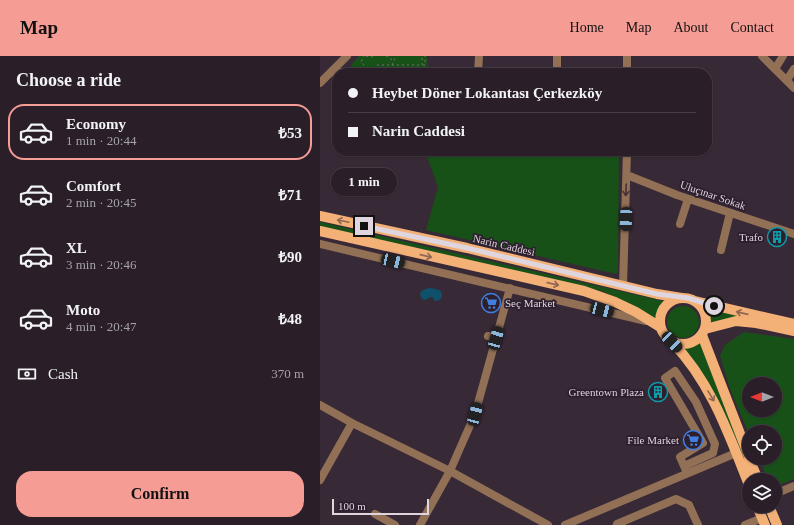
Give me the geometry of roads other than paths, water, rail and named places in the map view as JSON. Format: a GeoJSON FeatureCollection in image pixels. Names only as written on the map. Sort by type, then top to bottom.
{"type":"FeatureCollection","features":[{"type":"Feature","properties":{"kind":"main road","name":"Narin Caddesi"},"geometry":{"type":"LineString","coordinates":[[320,216],[467,248],[657,294],[682,298]]}},
{"type":"Feature","properties":{"kind":"main road"},"geometry":{"type":"LineString","coordinates":[[320,231],[584,291],[615,302],[656,324],[690,363],[715,402],[744,473]]}},
{"type":"Feature","properties":{"kind":"main road"},"geometry":{"type":"LineString","coordinates":[[656,324],[664,307],[675,299],[682,298],[794,324]]}},
{"type":"Feature","properties":{"kind":"main road"},"geometry":{"type":"LineString","coordinates":[[672,342],[685,344],[697,340],[703,332],[706,322],[703,310],[694,300]]}},
{"type":"Feature","properties":{"kind":"main road"},"geometry":{"type":"LineString","coordinates":[[703,332],[736,321],[756,323],[794,331]]}},
{"type":"Feature","properties":{"kind":"main road"},"geometry":{"type":"LineString","coordinates":[[703,332],[742,439]]}},
{"type":"Feature","properties":{"kind":"main road"},"geometry":{"type":"LineString","coordinates":[[772,513],[777,525]]}},
{"type":"Feature","properties":{"kind":"street"},"geometry":{"type":"LineString","coordinates":[[478,68],[479,56]]}},
{"type":"Feature","properties":{"kind":"street"},"geometry":{"type":"LineString","coordinates":[[557,56],[557,68]]}},
{"type":"Feature","properties":{"kind":"street"},"geometry":{"type":"LineString","coordinates":[[626,68],[627,56]]}},
{"type":"Feature","properties":{"kind":"street"},"geometry":{"type":"LineString","coordinates":[[762,56],[794,88]]}},
{"type":"Feature","properties":{"kind":"street"},"geometry":{"type":"LineString","coordinates":[[775,69],[783,56]]}},
{"type":"Feature","properties":{"kind":"street"},"geometry":{"type":"LineString","coordinates":[[335,68],[345,58]]}},
{"type":"Feature","properties":{"kind":"street"},"geometry":{"type":"LineString","coordinates":[[786,80],[794,69]]}},
{"type":"Feature","properties":{"kind":"street"},"geometry":{"type":"LineString","coordinates":[[320,83],[331,72]]}},
{"type":"Feature","properties":{"kind":"street"},"geometry":{"type":"LineString","coordinates":[[623,286],[627,156]]}},
{"type":"Feature","properties":{"kind":"street","name":"Uluçınar Sokak"},"geometry":{"type":"LineString","coordinates":[[627,174],[690,199],[794,234]]}},
{"type":"Feature","properties":{"kind":"street"},"geometry":{"type":"LineString","coordinates":[[682,224],[690,199]]}},
{"type":"Feature","properties":{"kind":"street"},"geometry":{"type":"LineString","coordinates":[[721,250],[730,212]]}},
{"type":"Feature","properties":{"kind":"street"},"geometry":{"type":"LineString","coordinates":[[320,244],[510,288],[656,324]]}},
{"type":"Feature","properties":{"kind":"street"},"geometry":{"type":"LineString","coordinates":[[420,525],[450,471],[475,414],[492,337],[510,288]]}},
{"type":"Feature","properties":{"kind":"street"},"geometry":{"type":"LineString","coordinates":[[675,371],[696,402],[715,444],[713,453],[686,470],[680,457],[703,443],[665,378],[675,371]]}},
{"type":"Feature","properties":{"kind":"street"},"geometry":{"type":"LineString","coordinates":[[320,405],[352,423],[450,471],[548,525]]}},
{"type":"Feature","properties":{"kind":"street"},"geometry":{"type":"LineString","coordinates":[[320,480],[352,423]]}},
{"type":"Feature","properties":{"kind":"street"},"geometry":{"type":"LineString","coordinates":[[565,525],[686,470],[736,453]]}},
{"type":"Feature","properties":{"kind":"street"},"geometry":{"type":"LineString","coordinates":[[782,491],[794,486]]}},
{"type":"Feature","properties":{"kind":"street"},"geometry":{"type":"LineString","coordinates":[[618,525],[617,524],[676,499],[689,505],[698,525]]}},
{"type":"Feature","properties":{"kind":"street"},"geometry":{"type":"LineString","coordinates":[[374,514],[395,525]]}},
{"type":"Feature","properties":{"kind":"street"},"geometry":{"type":"LineString","coordinates":[[745,525],[763,522]]}},
{"type":"Feature","properties":{"kind":"water"},"geometry":{"type":"Polygon","coordinates":[[[430,288],[441,291],[442,296],[440,300],[435,301],[432,297],[426,300],[422,299],[420,293],[425,289],[430,288]]]}},
{"type":"Feature","properties":{"kind":"place","name":"Trafo"},"geometry":{"type":"Point","coordinates":[777,237]}},
{"type":"Feature","properties":{"kind":"place","name":"Seç Market"},"geometry":{"type":"Point","coordinates":[491,303]}},
{"type":"Feature","properties":{"kind":"place","name":"Greentown Plaza"},"geometry":{"type":"Point","coordinates":[658,392]}},
{"type":"Feature","properties":{"kind":"place","name":"File Market"},"geometry":{"type":"Point","coordinates":[693,440]}}]}
